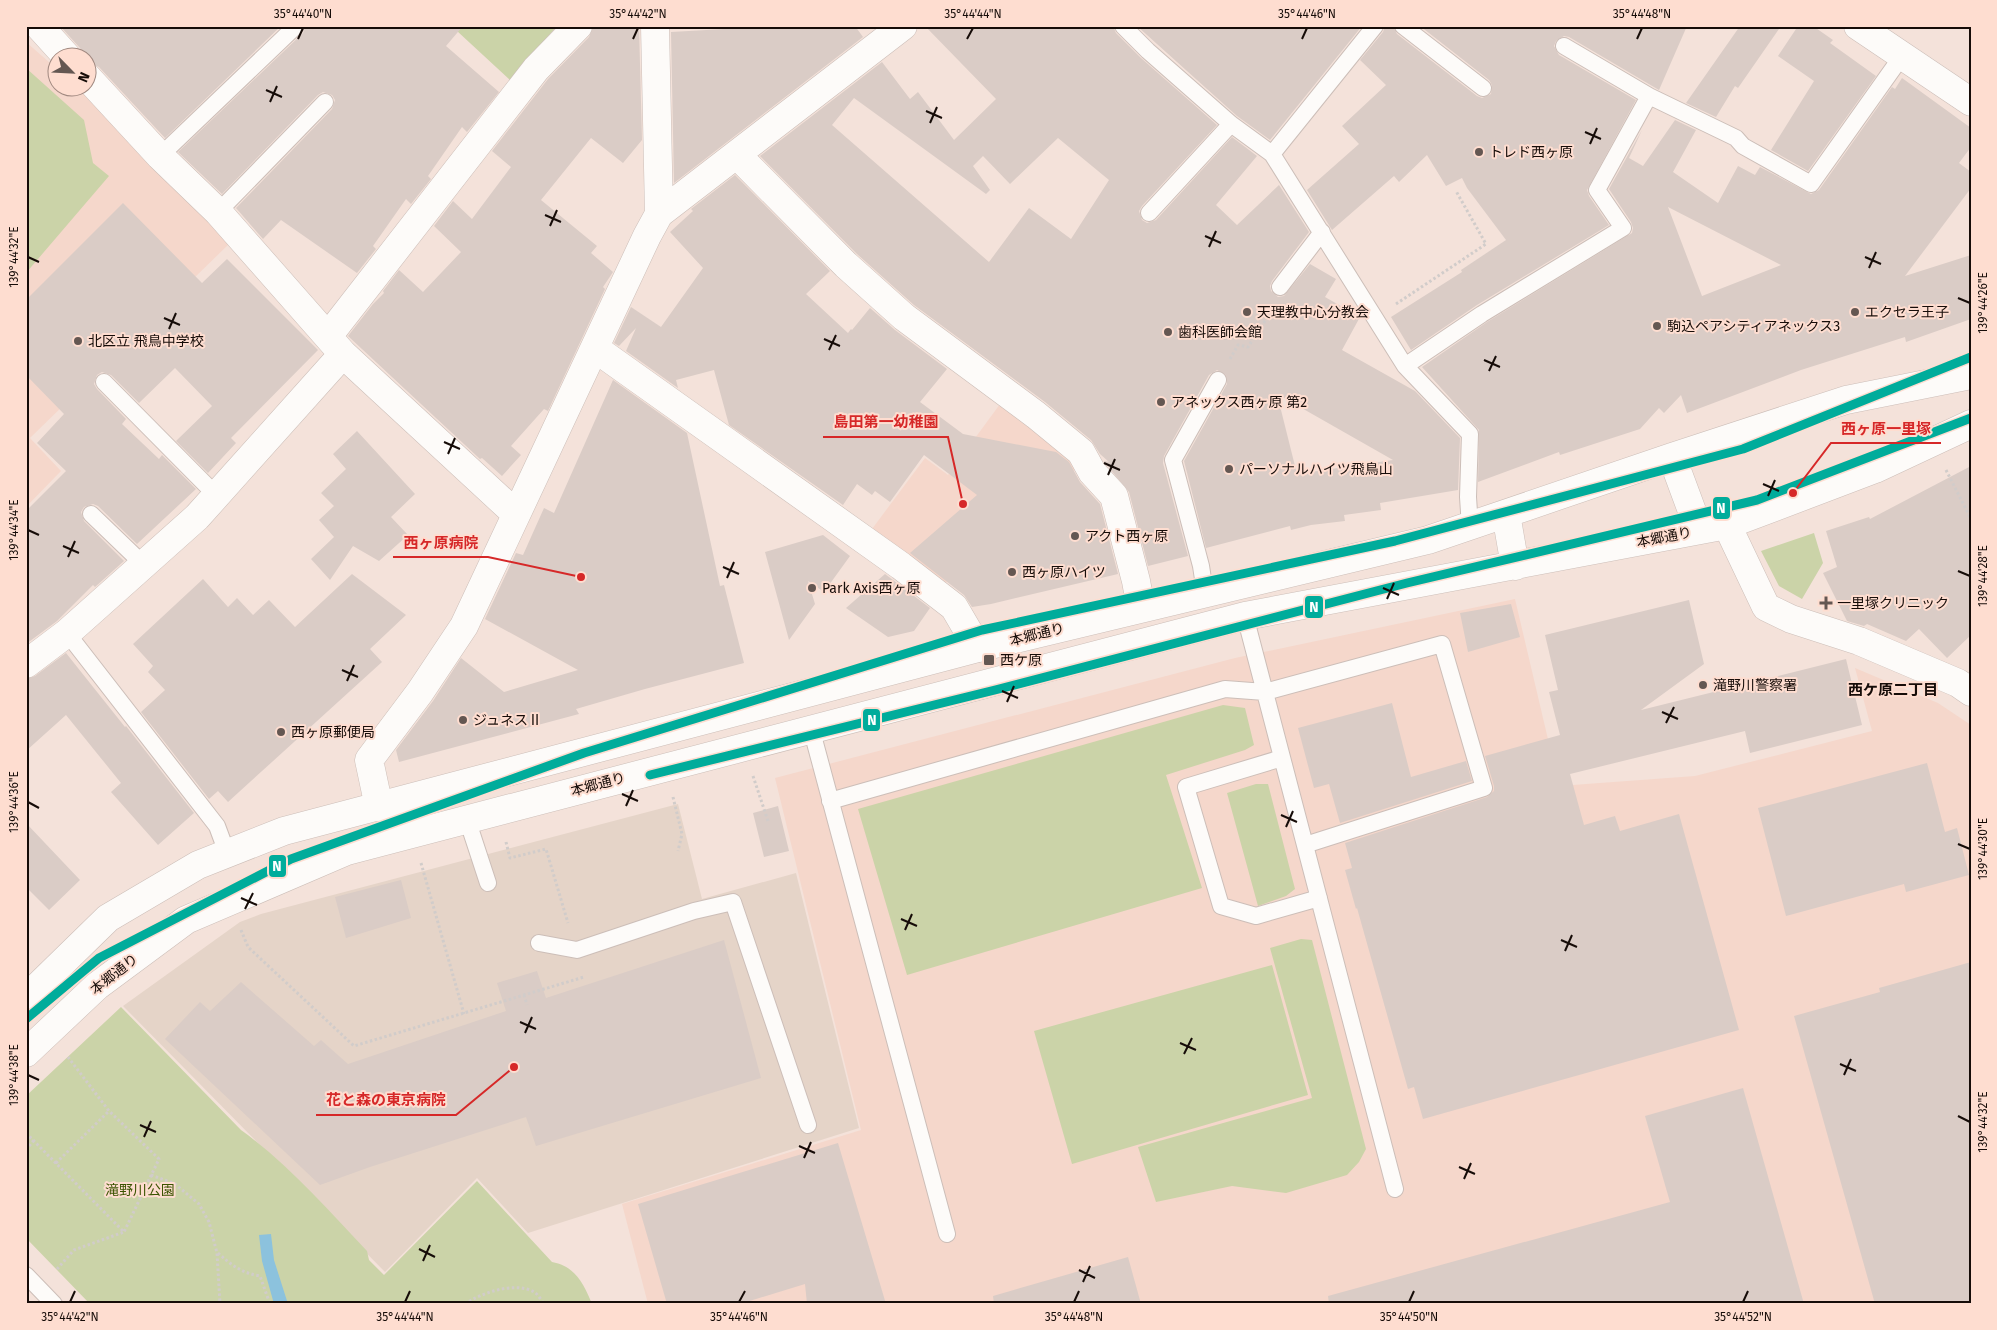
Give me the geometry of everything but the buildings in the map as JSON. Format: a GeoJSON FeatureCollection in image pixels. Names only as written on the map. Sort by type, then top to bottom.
{"type":"FeatureCollection","features":[{"type":"Feature","properties":{"kind":"main road"},"geometry":{"type":"LineString","coordinates":[[39,26],[59,48]]}},
{"type":"Feature","properties":{"kind":"main road"},"geometry":{"type":"LineString","coordinates":[[26,664],[67,633],[197,517],[336,344],[536,69],[578,26]]}},
{"type":"Feature","properties":{"kind":"main road"},"geometry":{"type":"LineString","coordinates":[[655,26],[659,214]]}},
{"type":"Feature","properties":{"kind":"main road"},"geometry":{"type":"LineString","coordinates":[[379,807],[368,760],[420,692],[464,626],[659,214],[903,26]]}},
{"type":"Feature","properties":{"kind":"main road"},"geometry":{"type":"LineString","coordinates":[[1858,26],[1902,56],[1969,97]]}},
{"type":"Feature","properties":{"kind":"main road"},"geometry":{"type":"LineString","coordinates":[[98,89],[160,156],[218,212],[336,344],[516,514]]}},
{"type":"Feature","properties":{"kind":"main road"},"geometry":{"type":"LineString","coordinates":[[737,155],[846,265],[904,317],[1036,415],[1081,452],[1092,472],[1114,496],[1136,580],[1141,608]]}},
{"type":"Feature","properties":{"kind":"main road"},"geometry":{"type":"LineString","coordinates":[[596,349],[901,566],[954,607],[978,648]]}},
{"type":"Feature","properties":{"kind":"main road","name":"本郷通り"},"geometry":{"type":"LineString","coordinates":[[26,998],[108,918],[198,865],[284,831],[978,648],[1428,540],[1846,400],[1971,375]]}},
{"type":"Feature","properties":{"kind":"main road","name":"本郷通り"},"geometry":{"type":"LineString","coordinates":[[26,1053],[97,986],[186,920],[347,851],[811,728],[1245,616],[1727,525],[1875,469],[1971,424]]}},
{"type":"Feature","properties":{"kind":"main road"},"geometry":{"type":"LineString","coordinates":[[1672,457],[1699,530]]}},
{"type":"Feature","properties":{"kind":"main road"},"geometry":{"type":"LineString","coordinates":[[1506,514],[1515,566]]}},
{"type":"Feature","properties":{"kind":"main road"},"geometry":{"type":"LineString","coordinates":[[1727,525],[1766,607],[1791,619],[1859,640],[1958,683],[1971,692]]}},
{"type":"Feature","properties":{"kind":"lane"},"geometry":{"type":"LineString","coordinates":[[160,156],[296,26]]}},
{"type":"Feature","properties":{"kind":"lane"},"geometry":{"type":"LineString","coordinates":[[1123,26],[1231,124],[1272,154],[1405,366],[1470,434],[1468,497],[1470,527]]}},
{"type":"Feature","properties":{"kind":"lane"},"geometry":{"type":"LineString","coordinates":[[1272,154],[1375,26]]}},
{"type":"Feature","properties":{"kind":"lane"},"geometry":{"type":"LineString","coordinates":[[1403,26],[1483,88]]}},
{"type":"Feature","properties":{"kind":"lane"},"geometry":{"type":"LineString","coordinates":[[1564,46],[1649,96],[1736,138],[1743,146],[1811,184],[1902,56]]}},
{"type":"Feature","properties":{"kind":"lane"},"geometry":{"type":"LineString","coordinates":[[1405,366],[1482,314],[1623,228],[1597,190],[1649,96]]}},
{"type":"Feature","properties":{"kind":"lane"},"geometry":{"type":"LineString","coordinates":[[218,212],[326,102]]}},
{"type":"Feature","properties":{"kind":"lane"},"geometry":{"type":"LineString","coordinates":[[1149,213],[1231,124]]}},
{"type":"Feature","properties":{"kind":"lane"},"geometry":{"type":"LineString","coordinates":[[1280,287],[1322,232]]}},
{"type":"Feature","properties":{"kind":"lane"},"geometry":{"type":"LineString","coordinates":[[1205,592],[1201,566],[1173,460],[1218,380]]}},
{"type":"Feature","properties":{"kind":"lane"},"geometry":{"type":"LineString","coordinates":[[104,382],[216,495]]}},
{"type":"Feature","properties":{"kind":"lane"},"geometry":{"type":"LineString","coordinates":[[91,514],[144,564]]}},
{"type":"Feature","properties":{"kind":"lane"},"geometry":{"type":"LineString","coordinates":[[1245,616],[1395,1189]]}},
{"type":"Feature","properties":{"kind":"lane"},"geometry":{"type":"LineString","coordinates":[[67,633],[217,826],[227,853]]}},
{"type":"Feature","properties":{"kind":"lane"},"geometry":{"type":"LineString","coordinates":[[830,801],[1225,688],[1265,692],[1442,644],[1484,788],[1305,845]]}},
{"type":"Feature","properties":{"kind":"lane"},"geometry":{"type":"LineString","coordinates":[[811,728],[946,1234]]}},
{"type":"Feature","properties":{"kind":"lane"},"geometry":{"type":"LineString","coordinates":[[1282,758],[1186,787],[1221,906],[1256,916],[1319,898]]}},
{"type":"Feature","properties":{"kind":"lane"},"geometry":{"type":"LineString","coordinates":[[468,819],[488,883]]}},
{"type":"Feature","properties":{"kind":"lane"},"geometry":{"type":"LineString","coordinates":[[539,943],[576,950],[694,911],[733,902],[808,1125]]}},
{"type":"Feature","properties":{"kind":"lane"},"geometry":{"type":"LineString","coordinates":[[26,1275],[54,1304]]}},
{"type":"Feature","properties":{"kind":"path"},"geometry":{"type":"LineString","coordinates":[[1375,317],[1486,244],[1456,191]]}},
{"type":"Feature","properties":{"kind":"path"},"geometry":{"type":"LineString","coordinates":[[1218,380],[1238,345],[1248,347],[1282,292],[1280,287]]}},
{"type":"Feature","properties":{"kind":"path"},"geometry":{"type":"LineString","coordinates":[[1943,464],[1971,520]]}},
{"type":"Feature","properties":{"kind":"path"},"geometry":{"type":"LineString","coordinates":[[752,772],[768,821]]}},
{"type":"Feature","properties":{"kind":"path"},"geometry":{"type":"LineString","coordinates":[[672,794],[682,834],[678,851]]}},
{"type":"Feature","properties":{"kind":"path"},"geometry":{"type":"LineString","coordinates":[[240,929],[248,947],[354,1046],[585,976],[546,849],[510,858],[505,839]]}},
{"type":"Feature","properties":{"kind":"path"},"geometry":{"type":"LineString","coordinates":[[421,863],[464,1014]]}},
{"type":"Feature","properties":{"kind":"path"},"geometry":{"type":"LineString","coordinates":[[524,995],[527,1004]]}},
{"type":"Feature","properties":{"kind":"path"},"geometry":{"type":"LineString","coordinates":[[39,1289],[74,1250],[124,1232],[159,1159],[109,1111],[65,1052]]}},
{"type":"Feature","properties":{"kind":"path"},"geometry":{"type":"LineString","coordinates":[[56,1163],[109,1111]]}},
{"type":"Feature","properties":{"kind":"path"},"geometry":{"type":"LineString","coordinates":[[26,1133],[124,1232]]}},
{"type":"Feature","properties":{"kind":"path"},"geometry":{"type":"LineString","coordinates":[[26,1150],[34,1140]]}},
{"type":"Feature","properties":{"kind":"path"},"geometry":{"type":"LineString","coordinates":[[151,1175],[175,1184],[199,1204],[209,1222],[217,1253],[220,1304]]}},
{"type":"Feature","properties":{"kind":"path"},"geometry":{"type":"LineString","coordinates":[[217,1253],[234,1267],[247,1274],[260,1276],[270,1304]]}},
{"type":"Feature","properties":{"kind":"path"},"geometry":{"type":"LineString","coordinates":[[465,1304],[494,1290],[518,1288],[535,1292],[544,1304]]}},
{"type":"Feature","properties":{"kind":"shaded area","name":"北区立 飛鳥中学校"},"geometry":{"type":"Polygon","coordinates":[[[26,42],[48,61],[48,98],[89,98],[230,243],[30,438],[61,471],[26,507],[26,42]]]}},
{"type":"Feature","properties":{"kind":"shaded area"},"geometry":{"type":"Polygon","coordinates":[[[1003,400],[1080,465],[940,588],[869,533],[925,458],[948,475],[1003,400]]]}},
{"type":"Feature","properties":{"kind":"shaded area"},"geometry":{"type":"Polygon","coordinates":[[[1515,599],[1559,786],[1695,776],[1872,731],[1855,668],[1938,703],[1971,725],[1971,1304],[648,1304],[622,1204],[861,1130],[775,778],[1235,658],[1515,599]]]}},
{"type":"Feature","properties":{"kind":"shaded area"},"geometry":{"type":"Polygon","coordinates":[[[678,804],[702,899],[796,873],[859,1128],[528,1233],[477,1178],[385,1272],[123,1006],[240,922],[261,914],[678,804]]]}},
{"type":"Feature","properties":{"kind":"green space"},"geometry":{"type":"Polygon","coordinates":[[[462,26],[557,26],[510,80],[457,31],[462,26]]]}},
{"type":"Feature","properties":{"kind":"green space"},"geometry":{"type":"Polygon","coordinates":[[[26,68],[48,88],[48,98],[59,98],[84,120],[93,163],[109,176],[26,273],[26,68]]]}},
{"type":"Feature","properties":{"kind":"green space"},"geometry":{"type":"Polygon","coordinates":[[[1814,533],[1823,563],[1802,599],[1779,586],[1761,551],[1814,533]]]}},
{"type":"Feature","properties":{"kind":"green space"},"geometry":{"type":"Polygon","coordinates":[[[1223,705],[1245,708],[1254,745],[1245,750],[1166,775],[1202,888],[907,975],[858,809],[1223,705]]]}},
{"type":"Feature","properties":{"kind":"green space"},"geometry":{"type":"Polygon","coordinates":[[[1256,784],[1268,784],[1295,889],[1286,896],[1258,906],[1227,793],[1256,784]]]}},
{"type":"Feature","properties":{"kind":"green space"},"geometry":{"type":"Polygon","coordinates":[[[1301,939],[1312,940],[1366,1149],[1359,1162],[1347,1175],[1286,1193],[1232,1186],[1156,1202],[1138,1147],[1312,1098],[1270,948],[1301,939]]]}},
{"type":"Feature","properties":{"kind":"green space"},"geometry":{"type":"Polygon","coordinates":[[[1272,965],[1308,1095],[1072,1164],[1034,1031],[1272,965]]]}},
{"type":"Feature","properties":{"kind":"green space","name":"滝野川公園"},"geometry":{"type":"Polygon","coordinates":[[[121,1007],[241,1130],[275,1157],[307,1188],[367,1251],[369,1260],[384,1275],[477,1181],[552,1262],[567,1267],[578,1277],[592,1304],[90,1304],[26,1238],[26,1096],[121,1007]]]}},
{"type":"Feature","properties":{"kind":"water"},"geometry":{"type":"Polygon","coordinates":[[[271,1234],[274,1260],[288,1304],[274,1304],[262,1261],[259,1235],[271,1234]]]}},
{"type":"Feature","properties":{"kind":"transit line","name":"N"},"geometry":{"type":"LineString","coordinates":[[26,1019],[99,958],[291,859],[584,753],[982,630],[1395,541],[1743,449],[1971,357]]}},
{"type":"Feature","properties":{"kind":"transit line","name":"N"},"geometry":{"type":"LineString","coordinates":[[650,775],[995,690],[1407,583],[1757,500],[1971,418]]}},
{"type":"Feature","properties":{"kind":"place","name":"トレド西ヶ原"},"geometry":{"type":"Point","coordinates":[1479,152]}},
{"type":"Feature","properties":{"kind":"place","name":"天理教中心分教会"},"geometry":{"type":"Point","coordinates":[1247,312]}},
{"type":"Feature","properties":{"kind":"place","name":"エクセラ王子"},"geometry":{"type":"Point","coordinates":[1855,312]}},
{"type":"Feature","properties":{"kind":"place","name":"駒込ペアシティアネックス3"},"geometry":{"type":"Point","coordinates":[1657,326]}},
{"type":"Feature","properties":{"kind":"place","name":"歯科医師会館"},"geometry":{"type":"Point","coordinates":[1168,332]}},
{"type":"Feature","properties":{"kind":"place","name":"北区立 飛鳥中学校"},"geometry":{"type":"Point","coordinates":[78,341]}},
{"type":"Feature","properties":{"kind":"place","name":"アネックス西ヶ原 第2"},"geometry":{"type":"Point","coordinates":[1161,402]}},
{"type":"Feature","properties":{"kind":"place","name":"パーソナルハイツ飛鳥山"},"geometry":{"type":"Point","coordinates":[1229,469]}},
{"type":"Feature","properties":{"kind":"place","name":"西ヶ原一里塚"},"geometry":{"type":"Point","coordinates":[1793,493]}},
{"type":"Feature","properties":{"kind":"place","name":"島田第一幼稚園"},"geometry":{"type":"Point","coordinates":[963,504]}},
{"type":"Feature","properties":{"kind":"place","name":"アクト西ヶ原"},"geometry":{"type":"Point","coordinates":[1075,536]}},
{"type":"Feature","properties":{"kind":"place","name":"西ヶ原ハイツ"},"geometry":{"type":"Point","coordinates":[1012,572]}},
{"type":"Feature","properties":{"kind":"place","name":"西ヶ原病院"},"geometry":{"type":"Point","coordinates":[581,577]}},
{"type":"Feature","properties":{"kind":"place","name":"Park Axis西ヶ原"},"geometry":{"type":"Point","coordinates":[812,588]}},
{"type":"Feature","properties":{"kind":"place","name":"一里塚クリニック"},"geometry":{"type":"Point","coordinates":[1826,603]}},
{"type":"Feature","properties":{"kind":"place","name":"西ケ原"},"geometry":{"type":"Point","coordinates":[989,660]}},
{"type":"Feature","properties":{"kind":"place","name":"滝野川警察署"},"geometry":{"type":"Point","coordinates":[1703,685]}},
{"type":"Feature","properties":{"kind":"place","name":"ジュネスⅡ"},"geometry":{"type":"Point","coordinates":[463,720]}},
{"type":"Feature","properties":{"kind":"place","name":"西ヶ原郵便局"},"geometry":{"type":"Point","coordinates":[281,732]}},
{"type":"Feature","properties":{"kind":"place","name":"花と森の東京病院"},"geometry":{"type":"Point","coordinates":[514,1067]}},
{"type":"Feature","properties":{"kind":"district","name":"西ケ原二丁目"},"geometry":{"type":"Point","coordinates":[1893,690]}}]}
